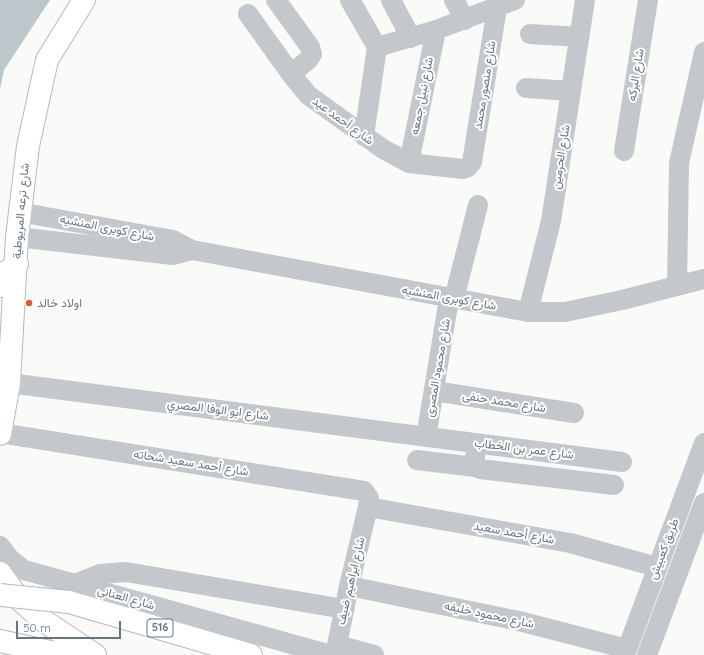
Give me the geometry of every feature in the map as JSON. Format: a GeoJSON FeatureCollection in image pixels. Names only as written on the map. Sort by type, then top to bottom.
{"type":"FeatureCollection","features":[{"type":"Feature","properties":{"kind":"main road","name":"شارع ترعه المريوطية"},"geometry":{"type":"LineString","coordinates":[[0,434],[9,382],[19,212],[28,146],[47,60],[84,0]]}},
{"type":"Feature","properties":{"kind":"main road"},"geometry":{"type":"LineString","coordinates":[[0,286],[5,273],[17,264]]}},
{"type":"Feature","properties":{"kind":"main road"},"geometry":{"type":"LineString","coordinates":[[0,573],[20,600],[44,621],[95,655]]}},
{"type":"Feature","properties":{"kind":"main road","name":"516"},"geometry":{"type":"LineString","coordinates":[[0,595],[69,602],[251,655]]}},
{"type":"Feature","properties":{"kind":"main road"},"geometry":{"type":"LineString","coordinates":[[0,641],[64,655]]}},
{"type":"Feature","properties":{"kind":"street"},"geometry":{"type":"LineString","coordinates":[[276,0],[310,47],[312,54],[308,60],[291,74]]}},
{"type":"Feature","properties":{"kind":"street"},"geometry":{"type":"LineString","coordinates":[[350,0],[377,47],[364,136]]}},
{"type":"Feature","properties":{"kind":"street"},"geometry":{"type":"LineString","coordinates":[[391,0],[411,38]]}},
{"type":"Feature","properties":{"kind":"street"},"geometry":{"type":"LineString","coordinates":[[454,0],[465,20]]}},
{"type":"Feature","properties":{"kind":"street","name":"شارع الحرمين"},"geometry":{"type":"LineString","coordinates":[[528,312],[551,221],[585,0]]}},
{"type":"Feature","properties":{"kind":"street","name":"شارع البركه"},"geometry":{"type":"LineString","coordinates":[[624,151],[648,0]]}},
{"type":"Feature","properties":{"kind":"street"},"geometry":{"type":"LineString","coordinates":[[377,47],[436,30],[506,4]]}},
{"type":"Feature","properties":{"kind":"street","name":"شارع منصور محمد"},"geometry":{"type":"LineString","coordinates":[[472,162],[506,4]]}},
{"type":"Feature","properties":{"kind":"street","name":"شارع أحمد عيد"},"geometry":{"type":"LineString","coordinates":[[248,14],[291,74],[308,94],[383,149],[409,163],[462,169],[468,167],[472,162]]}},
{"type":"Feature","properties":{"kind":"street","name":"شارع نبيل جمعه"},"geometry":{"type":"LineString","coordinates":[[409,163],[436,30]]}},
{"type":"Feature","properties":{"kind":"street"},"geometry":{"type":"LineString","coordinates":[[530,34],[579,37]]}},
{"type":"Feature","properties":{"kind":"street"},"geometry":{"type":"LineString","coordinates":[[677,286],[679,163],[704,52]]}},
{"type":"Feature","properties":{"kind":"street"},"geometry":{"type":"LineString","coordinates":[[526,88],[571,92]]}},
{"type":"Feature","properties":{"kind":"street","name":"شارع محمود المصرى"},"geometry":{"type":"LineString","coordinates":[[426,437],[452,299],[478,205]]}},
{"type":"Feature","properties":{"kind":"street","name":"شارع كوبرى المنشيه"},"geometry":{"type":"LineString","coordinates":[[19,212],[173,240],[192,250],[528,312],[565,312],[622,300],[704,279]]}},
{"type":"Feature","properties":{"kind":"street","name":"شارع كوبرى المنشيه"},"geometry":{"type":"LineString","coordinates":[[17,237],[173,255],[192,250]]}},
{"type":"Feature","properties":{"kind":"street","name":"شارع ابو الوفا المصري"},"geometry":{"type":"LineString","coordinates":[[9,382],[426,437]]}},
{"type":"Feature","properties":{"kind":"street","name":"شارع محمد حنفى"},"geometry":{"type":"LineString","coordinates":[[434,391],[574,413]]}},
{"type":"Feature","properties":{"kind":"street","name":"شارع أحمد سعيد شحاته"},"geometry":{"type":"LineString","coordinates":[[0,434],[355,489],[364,491],[369,498],[368,507]]}},
{"type":"Feature","properties":{"kind":"street","name":"شارع عمر بن الخطاب"},"geometry":{"type":"LineString","coordinates":[[426,437],[622,462]]}},
{"type":"Feature","properties":{"kind":"street"},"geometry":{"type":"LineString","coordinates":[[475,467],[474,463],[477,443]]}},
{"type":"Feature","properties":{"kind":"street","name":"طريق كعبيش"},"geometry":{"type":"LineString","coordinates":[[626,652],[704,443]]}},
{"type":"Feature","properties":{"kind":"street"},"geometry":{"type":"LineString","coordinates":[[417,460],[614,485]]}},
{"type":"Feature","properties":{"kind":"street","name":"طريق كعبيش"},"geometry":{"type":"LineString","coordinates":[[647,655],[704,503]]}},
{"type":"Feature","properties":{"kind":"street","name":"شارع أحمد سعيد"},"geometry":{"type":"LineString","coordinates":[[368,507],[570,543],[657,567]]}},
{"type":"Feature","properties":{"kind":"street","name":"شارع ابراهيم ضيف"},"geometry":{"type":"LineString","coordinates":[[334,652],[368,507]]}},
{"type":"Feature","properties":{"kind":"street","name":"شارع العنانى"},"geometry":{"type":"LineString","coordinates":[[0,546],[9,558],[24,570],[334,652],[374,655]]}},
{"type":"Feature","properties":{"kind":"street"},"geometry":{"type":"LineString","coordinates":[[75,584],[100,574],[126,572],[344,609]]}},
{"type":"Feature","properties":{"kind":"street","name":"شارع محمود خليفه"},"geometry":{"type":"LineString","coordinates":[[349,586],[519,620],[626,652]]}},
{"type":"Feature","properties":{"kind":"shaded area"},"geometry":{"type":"Polygon","coordinates":[[[0,0],[50,0],[4,70],[0,89],[0,0]]]}},
{"type":"Feature","properties":{"kind":"place","name":"اولاد خالد"},"geometry":{"type":"Point","coordinates":[29,303]}}]}
